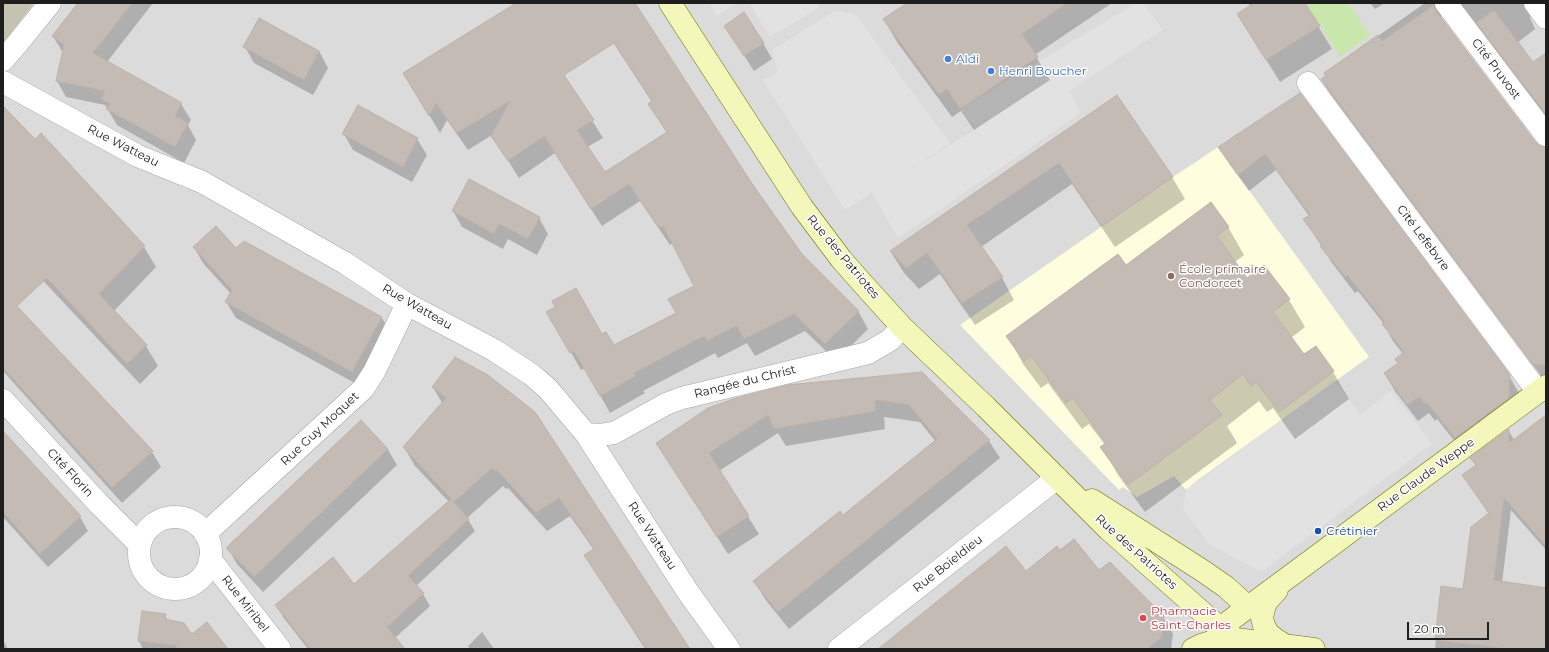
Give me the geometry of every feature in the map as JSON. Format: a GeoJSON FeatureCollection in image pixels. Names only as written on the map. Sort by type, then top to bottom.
{"type":"FeatureCollection","features":[{"type":"Feature","properties":{"kind":"street"},"geometry":{"type":"LineString","coordinates":[[3,60],[18,44],[50,3]]}},
{"type":"Feature","properties":{"kind":"street","name":"Rue des Patriotes"},"geometry":{"type":"LineString","coordinates":[[670,3],[817,229],[841,259],[902,327],[986,407],[1109,530],[1228,634]]}},
{"type":"Feature","properties":{"kind":"street","name":"Cité Pruvost"},"geometry":{"type":"LineString","coordinates":[[1446,3],[1546,135]]}},
{"type":"Feature","properties":{"kind":"street"},"geometry":{"type":"LineString","coordinates":[[1535,3],[1546,18]]}},
{"type":"Feature","properties":{"kind":"street","name":"Rue Watteau"},"geometry":{"type":"LineString","coordinates":[[3,82],[138,156],[202,182],[345,263],[407,304],[494,350],[532,375],[548,389],[586,434],[691,596],[728,649]]}},
{"type":"Feature","properties":{"kind":"street","name":"Cité Lefebvre"},"geometry":{"type":"LineString","coordinates":[[1308,83],[1542,389]]}},
{"type":"Feature","properties":{"kind":"street","name":"Rue Guy Moquet"},"geometry":{"type":"LineString","coordinates":[[205,534],[363,389],[374,372],[407,304]]}},
{"type":"Feature","properties":{"kind":"street","name":"Rangée du Christ"},"geometry":{"type":"LineString","coordinates":[[586,434],[600,435],[614,433],[666,404],[688,396],[868,353],[880,348],[902,327]]}},
{"type":"Feature","properties":{"kind":"street","name":"Rue Claude Weppe"},"geometry":{"type":"LineString","coordinates":[[1228,634],[1248,607],[1542,389]]}},
{"type":"Feature","properties":{"kind":"street","name":"Cité Florin"},"geometry":{"type":"LineString","coordinates":[[3,400],[99,504],[140,544]]}},
{"type":"Feature","properties":{"kind":"street","name":"Rue des Patriotes"},"geometry":{"type":"LineString","coordinates":[[1057,478],[1203,571],[1226,587],[1248,607]]}},
{"type":"Feature","properties":{"kind":"street","name":"Rue Boieldieu"},"geometry":{"type":"LineString","coordinates":[[839,649],[1057,478]]}},
{"type":"Feature","properties":{"kind":"street"},"geometry":{"type":"LineString","coordinates":[[140,544],[143,536],[155,523],[172,517],[181,517],[189,520],[198,526],[205,534]]}},
{"type":"Feature","properties":{"kind":"street","name":"Rue Miribel"},"geometry":{"type":"LineString","coordinates":[[140,544],[139,557],[142,568],[152,582],[167,588],[184,588],[192,585],[204,574],[210,559],[211,550],[205,534]]}},
{"type":"Feature","properties":{"kind":"street","name":"Rue Miribel"},"geometry":{"type":"LineString","coordinates":[[210,559],[280,649]]}},
{"type":"Feature","properties":{"kind":"street"},"geometry":{"type":"LineString","coordinates":[[1286,646],[1268,633],[1262,618],[1267,601],[1293,573]]}},
{"type":"Feature","properties":{"kind":"street"},"geometry":{"type":"LineString","coordinates":[[1193,649],[1228,634],[1286,646],[1314,649]]}},
{"type":"Feature","properties":{"kind":"shaded area"},"geometry":{"type":"Polygon","coordinates":[[[3,3],[34,3],[3,44],[3,3]]]}},
{"type":"Feature","properties":{"kind":"shaded area"},"geometry":{"type":"Polygon","coordinates":[[[34,3],[1546,3],[1546,649],[3,649],[3,44],[34,3]]]}},
{"type":"Feature","properties":{"kind":"shaded area"},"geometry":{"type":"Polygon","coordinates":[[[709,3],[737,3],[717,16],[709,3]]]}},
{"type":"Feature","properties":{"kind":"shaded area"},"geometry":{"type":"Polygon","coordinates":[[[749,3],[817,3],[820,7],[770,37],[749,3]]]}},
{"type":"Feature","properties":{"kind":"shaded area"},"geometry":{"type":"Polygon","coordinates":[[[1136,3],[1143,3],[1163,30],[1069,91],[1081,113],[898,238],[872,193],[845,210],[763,80],[778,72],[772,50],[835,11],[856,15],[950,143],[894,179],[976,129],[960,109],[1136,3]]]}},
{"type":"Feature","properties":{"kind":"shaded area","name":"École primaire Condorcet"},"geometry":{"type":"Polygon","coordinates":[[[1218,147],[1369,357],[1199,479],[1186,490],[1174,476],[1137,497],[1123,487],[1119,490],[960,325],[1218,147]]]}},
{"type":"Feature","properties":{"kind":"shaded area"},"geometry":{"type":"Polygon","coordinates":[[[1335,381],[1360,414],[1391,391],[1432,444],[1261,572],[1209,544],[1183,509],[1186,490],[1335,381]]]}},
{"type":"Feature","properties":{"kind":"green space"},"geometry":{"type":"Polygon","coordinates":[[[1306,3],[1348,3],[1370,35],[1340,57],[1306,3]]]}},
{"type":"Feature","properties":{"kind":"building"},"geometry":{"type":"Polygon","coordinates":[[[78,3],[132,3],[93,53],[182,103],[175,116],[188,123],[175,147],[106,109],[110,104],[101,99],[105,91],[56,81],[64,45],[52,36],[78,3]]]}},
{"type":"Feature","properties":{"kind":"building"},"geometry":{"type":"Polygon","coordinates":[[[516,3],[635,3],[755,188],[802,254],[859,311],[825,344],[794,314],[744,339],[737,326],[707,341],[704,336],[634,373],[636,376],[600,396],[574,351],[570,353],[546,312],[555,307],[552,301],[576,288],[602,334],[606,332],[614,345],[676,313],[668,299],[694,286],[663,226],[659,228],[629,184],[591,209],[544,136],[508,161],[491,136],[510,101],[457,133],[436,103],[429,116],[403,73],[516,3]],[[614,43],[564,75],[594,120],[577,130],[605,172],[667,132],[648,104],[652,101],[614,43]]]}},
{"type":"Feature","properties":{"kind":"building","name":"Aldi"},"geometry":{"type":"Polygon","coordinates":[[[907,3],[1067,3],[1022,34],[1038,57],[960,109],[947,89],[939,95],[883,19],[907,3]]]}},
{"type":"Feature","properties":{"kind":"building"},"geometry":{"type":"Polygon","coordinates":[[[1254,3],[1305,3],[1320,26],[1266,60],[1237,14],[1254,3]]]}},
{"type":"Feature","properties":{"kind":"building"},"geometry":{"type":"Polygon","coordinates":[[[1434,5],[1436,11],[1536,143],[1546,147],[1546,366],[1533,364],[1321,79],[1326,76],[1324,73],[1378,35],[1382,41],[1434,5]]]}},
{"type":"Feature","properties":{"kind":"building"},"geometry":{"type":"Polygon","coordinates":[[[1494,10],[1533,62],[1546,53],[1546,114],[1476,23],[1494,10]]]}},
{"type":"Feature","properties":{"kind":"building"},"geometry":{"type":"Polygon","coordinates":[[[744,12],[764,43],[744,56],[724,26],[744,12]]]}},
{"type":"Feature","properties":{"kind":"building"},"geometry":{"type":"Polygon","coordinates":[[[259,18],[319,51],[304,80],[243,47],[259,18]]]}},
{"type":"Feature","properties":{"kind":"building"},"geometry":{"type":"Polygon","coordinates":[[[1300,93],[1510,375],[1509,398],[1455,438],[1427,403],[1425,404],[1419,397],[1407,405],[1384,373],[1398,363],[1395,359],[1404,352],[1382,324],[1385,322],[1347,275],[1345,277],[1320,246],[1322,245],[1303,219],[1310,215],[1265,154],[1238,175],[1218,147],[1300,93]]]}},
{"type":"Feature","properties":{"kind":"building"},"geometry":{"type":"Polygon","coordinates":[[[1117,95],[1173,177],[1102,226],[1059,163],[967,225],[1003,277],[962,303],[927,253],[906,268],[890,251],[1117,95]]]}},
{"type":"Feature","properties":{"kind":"building"},"geometry":{"type":"Polygon","coordinates":[[[358,105],[418,138],[403,167],[342,134],[358,105]]]}},
{"type":"Feature","properties":{"kind":"building"},"geometry":{"type":"Polygon","coordinates":[[[3,106],[35,139],[41,133],[145,246],[99,294],[147,345],[127,364],[47,278],[17,306],[153,451],[112,488],[3,368],[3,106]]]}},
{"type":"Feature","properties":{"kind":"building"},"geometry":{"type":"Polygon","coordinates":[[[469,179],[540,217],[528,239],[499,224],[494,234],[452,211],[469,179]]]}},
{"type":"Feature","properties":{"kind":"building"},"geometry":{"type":"Polygon","coordinates":[[[1211,202],[1229,227],[1217,236],[1247,278],[1264,265],[1290,299],[1273,312],[1304,354],[1316,346],[1334,371],[1279,412],[1256,382],[1251,386],[1243,374],[1210,400],[1222,415],[1128,485],[1100,447],[1106,443],[1073,398],[1066,403],[1031,356],[1024,361],[1006,336],[1118,254],[1126,265],[1211,202]]]}},
{"type":"Feature","properties":{"kind":"building"},"geometry":{"type":"Polygon","coordinates":[[[216,226],[236,248],[244,241],[382,317],[352,372],[225,302],[232,290],[193,247],[216,226]]]}},
{"type":"Feature","properties":{"kind":"building"},"geometry":{"type":"Polygon","coordinates":[[[455,357],[488,375],[535,412],[690,649],[646,649],[584,555],[594,549],[559,498],[536,513],[497,470],[495,471],[492,468],[454,502],[403,447],[446,398],[432,387],[455,357]]]}},
{"type":"Feature","properties":{"kind":"building"},"geometry":{"type":"Polygon","coordinates":[[[922,372],[990,440],[778,612],[753,581],[840,511],[843,515],[937,439],[909,405],[875,400],[876,411],[774,429],[768,415],[709,453],[749,516],[717,537],[656,443],[708,408],[733,399],[787,385],[922,372]]]}},
{"type":"Feature","properties":{"kind":"building"},"geometry":{"type":"Polygon","coordinates":[[[1546,415],[1546,546],[1504,498],[1494,580],[1546,588],[1546,649],[1508,649],[1435,640],[1441,586],[1463,589],[1471,527],[1489,513],[1462,475],[1476,465],[1470,458],[1509,429],[1509,443],[1546,415]]]}},
{"type":"Feature","properties":{"kind":"building"},"geometry":{"type":"Polygon","coordinates":[[[361,420],[388,449],[254,577],[226,548],[361,420]]]}},
{"type":"Feature","properties":{"kind":"building"},"geometry":{"type":"Polygon","coordinates":[[[3,431],[81,516],[40,554],[3,512],[3,431]]]}},
{"type":"Feature","properties":{"kind":"building"},"geometry":{"type":"Polygon","coordinates":[[[451,499],[469,519],[408,576],[424,593],[387,627],[405,649],[310,649],[275,605],[333,557],[354,584],[451,499]]]}},
{"type":"Feature","properties":{"kind":"building"},"geometry":{"type":"Polygon","coordinates":[[[1074,539],[1099,570],[1110,562],[1164,616],[1162,637],[1147,649],[878,649],[1006,546],[1026,571],[1057,546],[1060,550],[1074,539]]]}},
{"type":"Feature","properties":{"kind":"building"},"geometry":{"type":"Polygon","coordinates":[[[142,611],[166,614],[165,619],[184,623],[192,634],[207,622],[228,649],[174,649],[177,646],[138,641],[142,611]]]}},
{"type":"Feature","properties":{"kind":"place","name":"Aldi"},"geometry":{"type":"Point","coordinates":[948,59]}},
{"type":"Feature","properties":{"kind":"place","name":"Henri Boucher"},"geometry":{"type":"Point","coordinates":[991,71]}},
{"type":"Feature","properties":{"kind":"place","name":"École primaire Condorcet"},"geometry":{"type":"Point","coordinates":[1171,276]}},
{"type":"Feature","properties":{"kind":"place","name":"Crétinier"},"geometry":{"type":"Point","coordinates":[1318,531]}},
{"type":"Feature","properties":{"kind":"place","name":"Pharmacie Saint-Charles"},"geometry":{"type":"Point","coordinates":[1143,618]}}]}
